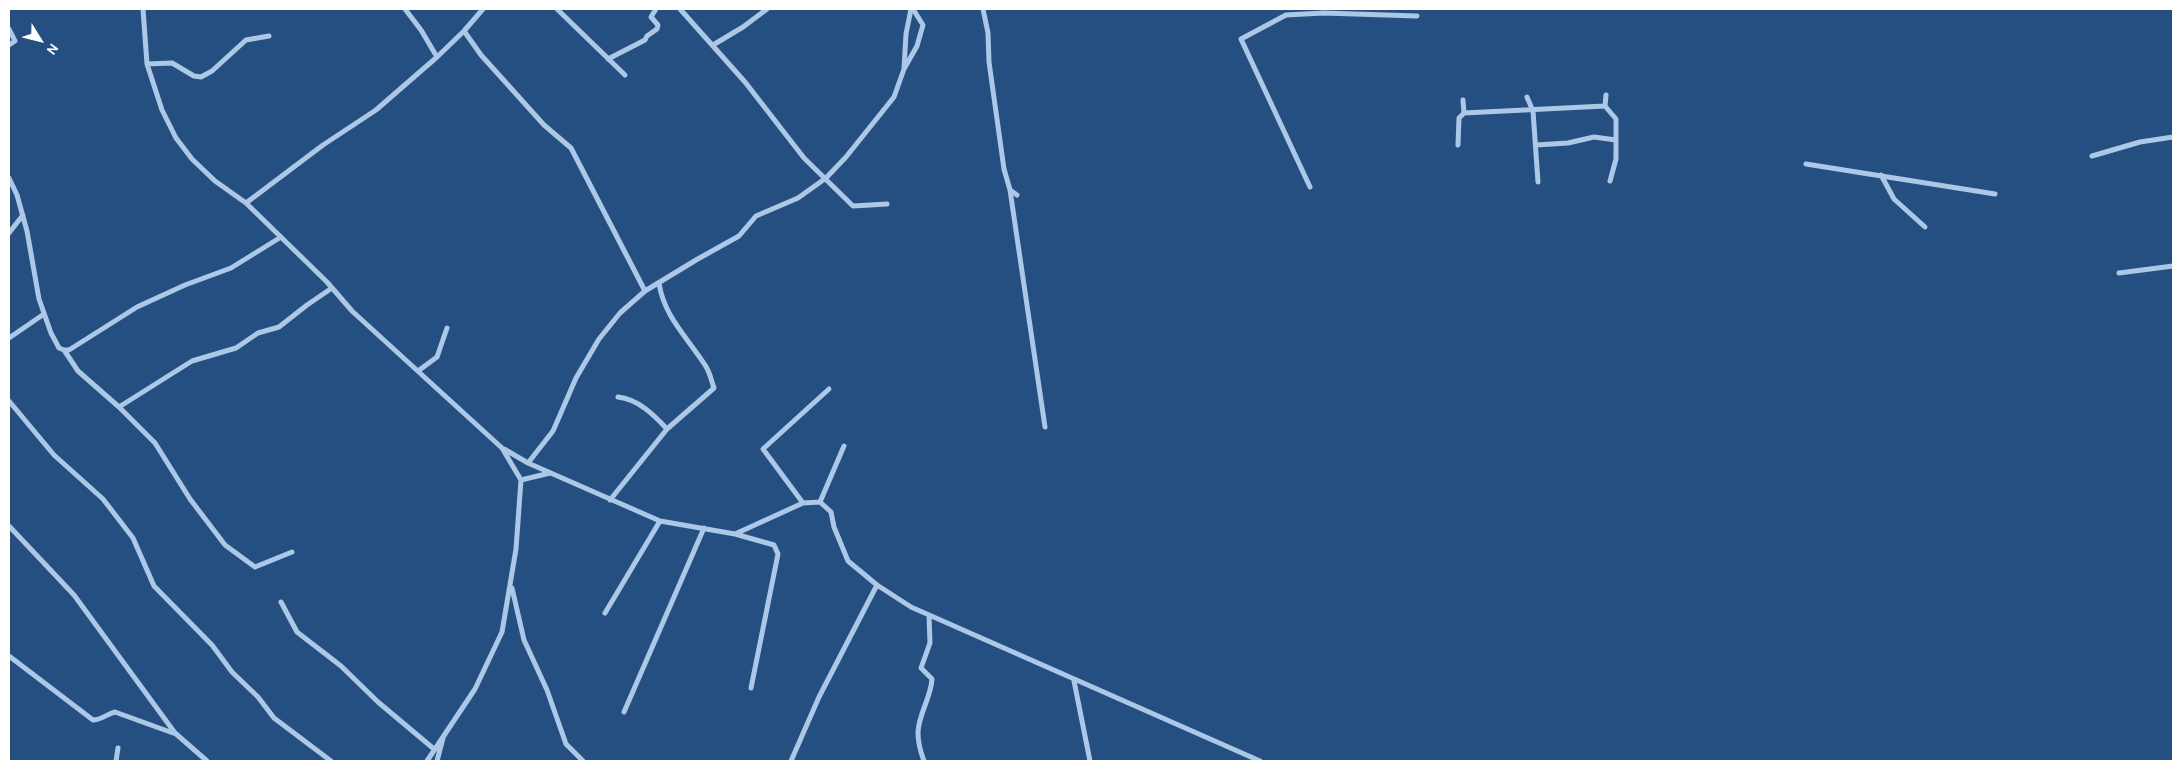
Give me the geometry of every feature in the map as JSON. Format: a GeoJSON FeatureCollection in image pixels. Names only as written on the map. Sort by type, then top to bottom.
{"type":"FeatureCollection","features":[{"type":"Feature","properties":{"kind":"street"},"geometry":{"type":"LineString","coordinates":[[143,9],[147,64],[162,110],[176,138],[192,158],[215,181],[246,202],[332,288],[352,311],[502,448],[528,463],[660,521],[735,534],[774,545],[778,554],[751,688]]}},
{"type":"Feature","properties":{"kind":"street"},"geometry":{"type":"LineString","coordinates":[[406,9],[437,57]]}},
{"type":"Feature","properties":{"kind":"street"},"geometry":{"type":"LineString","coordinates":[[246,202],[323,145],[376,110],[437,57],[464,31],[483,9]]}},
{"type":"Feature","properties":{"kind":"street"},"geometry":{"type":"LineString","coordinates":[[556,9],[624,75]]}},
{"type":"Feature","properties":{"kind":"street"},"geometry":{"type":"LineString","coordinates":[[608,59],[645,40],[647,36],[657,29],[658,25],[651,17],[656,9]]}},
{"type":"Feature","properties":{"kind":"street"},"geometry":{"type":"LineString","coordinates":[[680,9],[713,45],[804,158],[853,206],[887,204]]}},
{"type":"Feature","properties":{"kind":"street"},"geometry":{"type":"LineString","coordinates":[[713,45],[767,9]]}},
{"type":"Feature","properties":{"kind":"street"},"geometry":{"type":"LineString","coordinates":[[528,463],[553,431],[576,378],[598,339],[620,313],[645,292],[739,236],[756,216],[798,198],[826,178],[846,157],[894,97],[904,69],[917,46],[923,25],[912,9]]}},
{"type":"Feature","properties":{"kind":"street"},"geometry":{"type":"LineString","coordinates":[[904,69],[906,34],[912,9]]}},
{"type":"Feature","properties":{"kind":"street"},"geometry":{"type":"LineString","coordinates":[[983,9],[988,33],[1004,168],[1010,190],[1045,427]]}},
{"type":"Feature","properties":{"kind":"street"},"geometry":{"type":"LineString","coordinates":[[1286,15],[1290,9]]}},
{"type":"Feature","properties":{"kind":"street"},"geometry":{"type":"LineString","coordinates":[[1318,9],[1324,13]]}},
{"type":"Feature","properties":{"kind":"street"},"geometry":{"type":"LineString","coordinates":[[1310,187],[1241,39],[1286,15],[1324,13],[1417,16]]}},
{"type":"Feature","properties":{"kind":"street"},"geometry":{"type":"LineString","coordinates":[[9,29],[15,41],[9,45]]}},
{"type":"Feature","properties":{"kind":"street"},"geometry":{"type":"LineString","coordinates":[[464,31],[481,55],[544,125],[571,148],[645,292]]}},
{"type":"Feature","properties":{"kind":"street"},"geometry":{"type":"LineString","coordinates":[[147,64],[172,63],[194,76],[201,77],[212,71],[246,40],[269,36]]}},
{"type":"Feature","properties":{"kind":"street"},"geometry":{"type":"LineString","coordinates":[[1606,95],[1605,106],[1616,119],[1616,159],[1610,180]]}},
{"type":"Feature","properties":{"kind":"street"},"geometry":{"type":"LineString","coordinates":[[1527,97],[1533,110],[1538,182]]}},
{"type":"Feature","properties":{"kind":"street"},"geometry":{"type":"LineString","coordinates":[[1463,100],[1464,112]]}},
{"type":"Feature","properties":{"kind":"street"},"geometry":{"type":"LineString","coordinates":[[1458,145],[1458,118],[1464,112],[1605,106]]}},
{"type":"Feature","properties":{"kind":"street"},"geometry":{"type":"LineString","coordinates":[[1536,145],[1568,143],[1594,137],[1616,140]]}},
{"type":"Feature","properties":{"kind":"street"},"geometry":{"type":"LineString","coordinates":[[2092,156],[2140,142],[2173,137]]}},
{"type":"Feature","properties":{"kind":"street"},"geometry":{"type":"LineString","coordinates":[[1806,164],[1994,194]]}},
{"type":"Feature","properties":{"kind":"street"},"geometry":{"type":"LineString","coordinates":[[1882,175],[1894,199],[1925,227]]}},
{"type":"Feature","properties":{"kind":"street"},"geometry":{"type":"LineString","coordinates":[[9,178],[17,195],[27,231],[39,300],[58,348],[64,350],[69,350],[137,307],[185,285],[231,268],[281,238]]}},
{"type":"Feature","properties":{"kind":"street"},"geometry":{"type":"LineString","coordinates":[[1010,190],[1017,195]]}},
{"type":"Feature","properties":{"kind":"street"},"geometry":{"type":"LineString","coordinates":[[9,233],[23,216]]}},
{"type":"Feature","properties":{"kind":"street"},"geometry":{"type":"LineString","coordinates":[[2119,273],[2173,266]]}},
{"type":"Feature","properties":{"kind":"street"},"geometry":{"type":"LineString","coordinates":[[610,500],[667,429],[714,388],[706,367],[679,331],[661,298],[659,283]]}},
{"type":"Feature","properties":{"kind":"street"},"geometry":{"type":"LineString","coordinates":[[119,407],[192,361],[236,348],[258,333],[279,327],[307,304],[332,288]]}},
{"type":"Feature","properties":{"kind":"street"},"geometry":{"type":"LineString","coordinates":[[9,338],[44,314]]}},
{"type":"Feature","properties":{"kind":"street"},"geometry":{"type":"LineString","coordinates":[[418,371],[437,357],[447,328]]}},
{"type":"Feature","properties":{"kind":"street"},"geometry":{"type":"LineString","coordinates":[[64,350],[78,371],[119,407],[155,443],[190,499],[225,545],[255,567],[292,552]]}},
{"type":"Feature","properties":{"kind":"street"},"geometry":{"type":"LineString","coordinates":[[803,503],[763,448],[829,389]]}},
{"type":"Feature","properties":{"kind":"street"},"geometry":{"type":"LineString","coordinates":[[618,397],[626,398],[654,414],[667,429]]}},
{"type":"Feature","properties":{"kind":"street"},"geometry":{"type":"LineString","coordinates":[[9,401],[54,455],[103,499],[133,538],[154,586],[212,645],[232,672],[258,697],[274,718],[332,761]]}},
{"type":"Feature","properties":{"kind":"street"},"geometry":{"type":"LineString","coordinates":[[820,502],[844,446]]}},
{"type":"Feature","properties":{"kind":"street"},"geometry":{"type":"LineString","coordinates":[[427,761],[475,688],[502,632],[516,549],[521,480],[502,448]]}},
{"type":"Feature","properties":{"kind":"street"},"geometry":{"type":"LineString","coordinates":[[521,480],[551,473]]}},
{"type":"Feature","properties":{"kind":"street"},"geometry":{"type":"LineString","coordinates":[[735,534],[803,503],[820,502],[831,512],[834,527],[848,560],[877,585],[911,607],[1074,681],[1260,761]]}},
{"type":"Feature","properties":{"kind":"street"},"geometry":{"type":"LineString","coordinates":[[605,613],[660,521]]}},
{"type":"Feature","properties":{"kind":"street"},"geometry":{"type":"LineString","coordinates":[[9,526],[74,595],[175,733],[207,761]]}},
{"type":"Feature","properties":{"kind":"street"},"geometry":{"type":"LineString","coordinates":[[624,712],[704,528]]}},
{"type":"Feature","properties":{"kind":"street"},"geometry":{"type":"LineString","coordinates":[[511,585],[524,640],[547,690],[566,744],[583,761]]}},
{"type":"Feature","properties":{"kind":"street"},"geometry":{"type":"LineString","coordinates":[[791,761],[819,697],[877,585]]}},
{"type":"Feature","properties":{"kind":"street"},"geometry":{"type":"LineString","coordinates":[[281,602],[297,632],[341,666],[378,702],[434,749]]}},
{"type":"Feature","properties":{"kind":"street"},"geometry":{"type":"LineString","coordinates":[[924,761],[918,732],[931,691],[932,679],[921,668],[930,643],[929,615]]}},
{"type":"Feature","properties":{"kind":"street"},"geometry":{"type":"LineString","coordinates":[[9,656],[93,720],[101,719],[115,712],[175,733]]}},
{"type":"Feature","properties":{"kind":"street"},"geometry":{"type":"LineString","coordinates":[[1074,681],[1090,761]]}},
{"type":"Feature","properties":{"kind":"street"},"geometry":{"type":"LineString","coordinates":[[437,761],[444,735]]}},
{"type":"Feature","properties":{"kind":"street"},"geometry":{"type":"LineString","coordinates":[[116,761],[118,748]]}}]}
